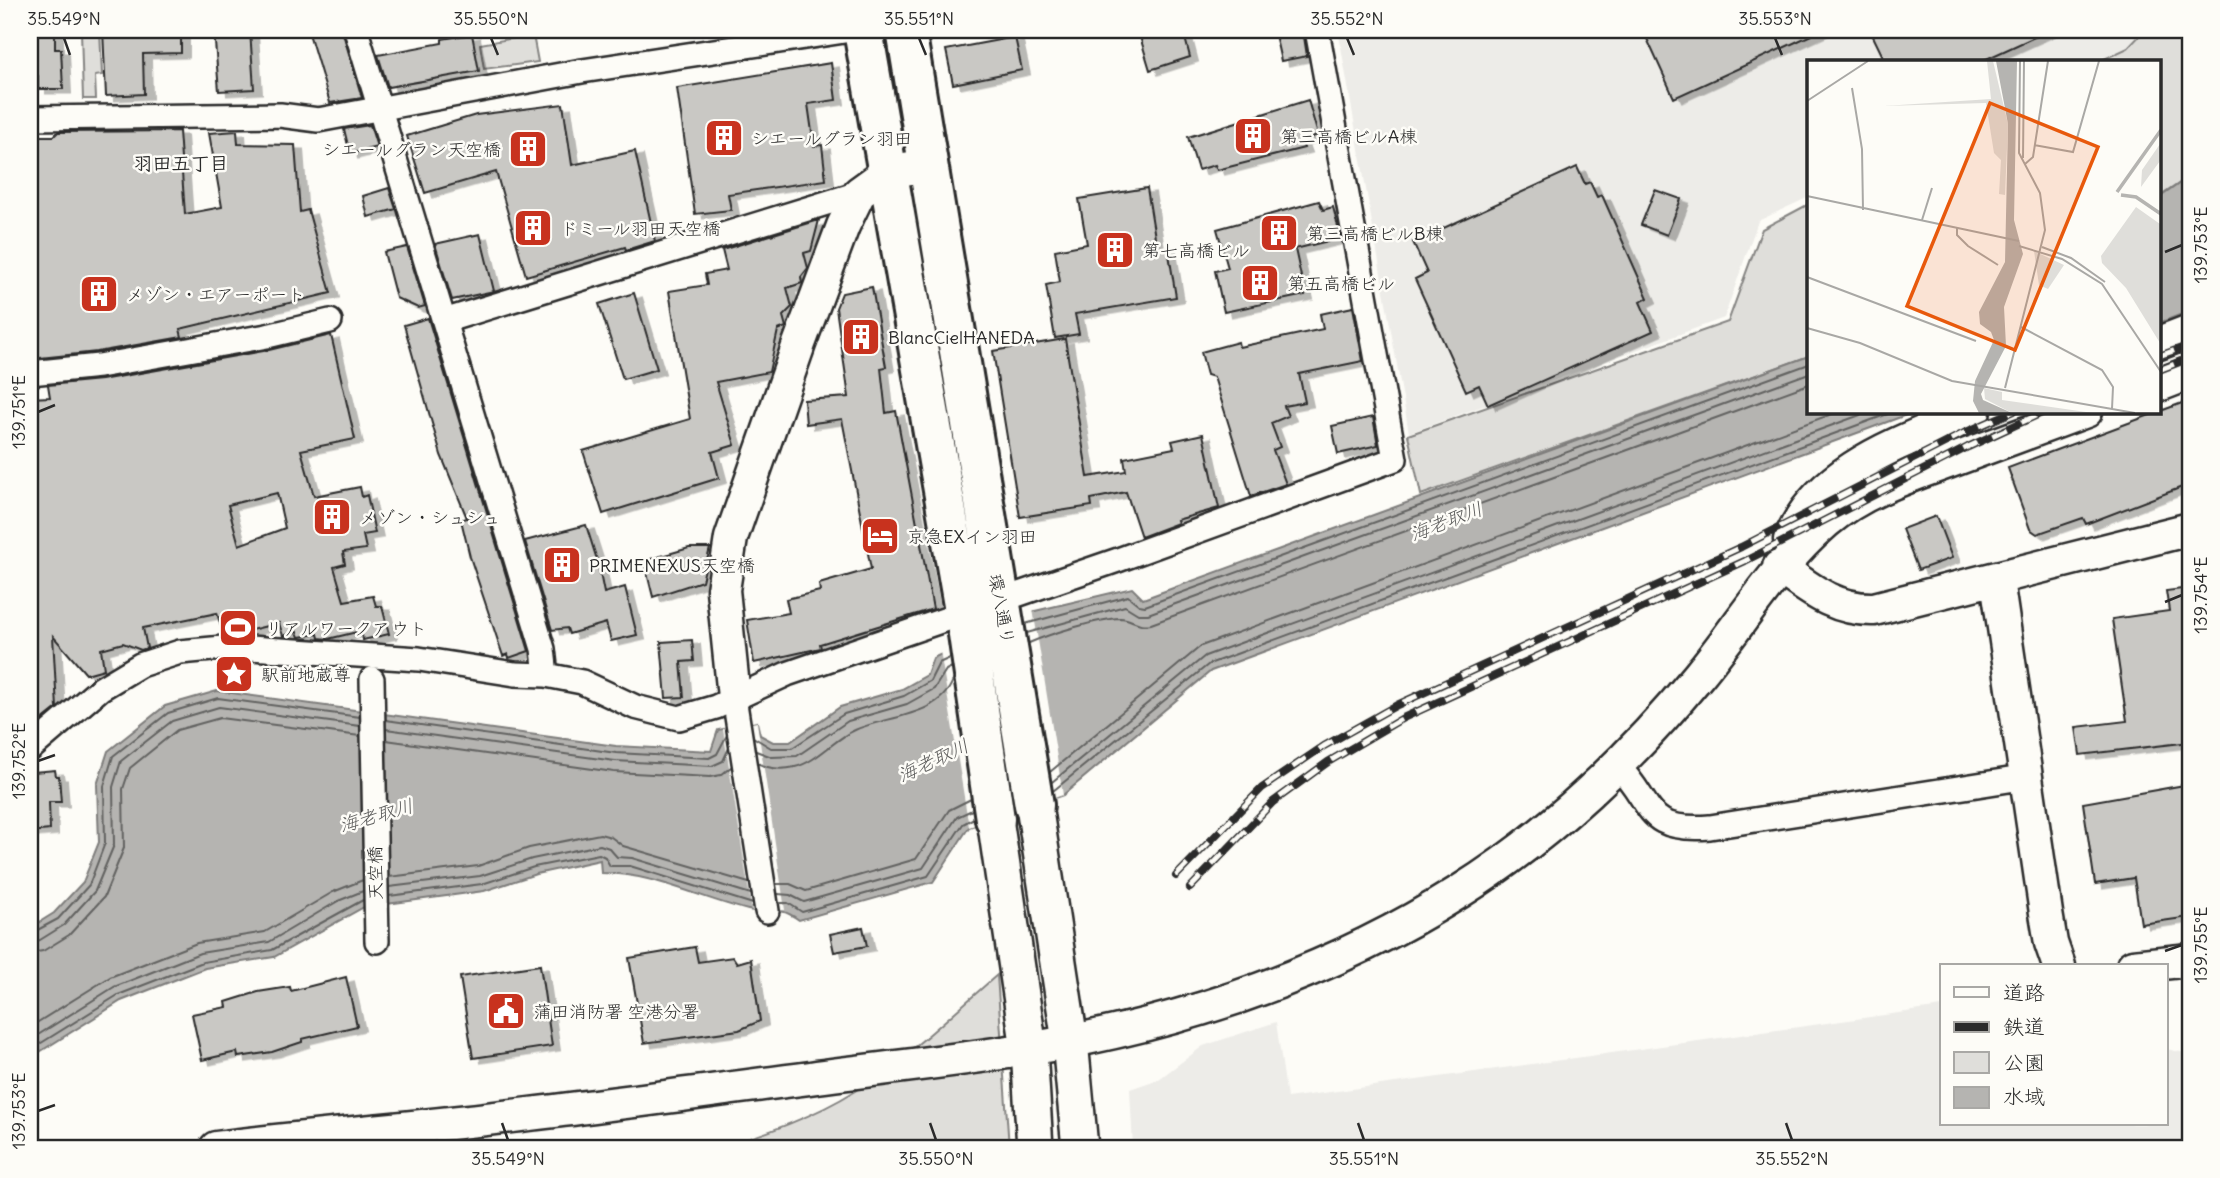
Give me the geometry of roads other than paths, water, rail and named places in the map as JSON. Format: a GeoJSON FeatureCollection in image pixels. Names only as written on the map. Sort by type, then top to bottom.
{"type":"FeatureCollection","features":[{"type":"Feature","properties":{"kind":"highway"},"geometry":{"type":"LineString","coordinates":[[863,30],[874,182],[966,624],[995,819]]}},
{"type":"Feature","properties":{"kind":"highway","name":"環八通り"},"geometry":{"type":"LineString","coordinates":[[906,30],[1034,805]]}},
{"type":"Feature","properties":{"kind":"main road","name":"環八通り"},"geometry":{"type":"LineString","coordinates":[[1034,805],[1070,1041],[1080,1148]]}},
{"type":"Feature","properties":{"kind":"main road"},"geometry":{"type":"LineString","coordinates":[[995,819],[1029,1049],[1035,1148]]}},
{"type":"Feature","properties":{"kind":"street"},"geometry":{"type":"LineString","coordinates":[[356,30],[543,649],[546,675]]}},
{"type":"Feature","properties":{"kind":"street"},"geometry":{"type":"LineString","coordinates":[[30,118],[280,114],[318,120],[582,71],[851,30]]}},
{"type":"Feature","properties":{"kind":"street"},"geometry":{"type":"LineString","coordinates":[[30,749],[100,689],[140,665],[180,652],[234,647],[419,659],[515,674],[546,675],[582,682],[635,707],[679,718],[716,707],[736,711],[787,674],[966,624],[1118,560],[1395,458],[1317,30]]}},
{"type":"Feature","properties":{"kind":"street"},"geometry":{"type":"LineString","coordinates":[[444,321],[928,165]]}},
{"type":"Feature","properties":{"kind":"street"},"geometry":{"type":"LineString","coordinates":[[767,911],[736,711],[723,590],[731,538],[799,344],[843,226],[874,182]]}},
{"type":"Feature","properties":{"kind":"street"},"geometry":{"type":"LineString","coordinates":[[30,373],[99,366],[267,336],[330,321]]}},
{"type":"Feature","properties":{"kind":"street"},"geometry":{"type":"LineString","coordinates":[[2160,343],[2190,331]]}},
{"type":"Feature","properties":{"kind":"street"},"geometry":{"type":"LineString","coordinates":[[2160,385],[2190,373]]}},
{"type":"Feature","properties":{"kind":"street"},"geometry":{"type":"LineString","coordinates":[[1779,567],[1794,531],[1808,509],[1841,477],[1882,452],[1970,413]]}},
{"type":"Feature","properties":{"kind":"street"},"geometry":{"type":"LineString","coordinates":[[233,1147],[526,1115],[1029,1049],[1070,1041],[1241,996],[1318,967],[1384,936],[1462,891],[1517,852],[1616,764],[1697,677],[1779,567],[1827,521],[1873,492],[2081,413]]}},
{"type":"Feature","properties":{"kind":"street"},"geometry":{"type":"LineString","coordinates":[[1779,567],[1832,603],[1860,610],[1881,608],[1997,580],[2190,529]]}},
{"type":"Feature","properties":{"kind":"street"},"geometry":{"type":"LineString","coordinates":[[1997,580],[2049,933],[2058,964]]}},
{"type":"Feature","properties":{"kind":"street","name":"天空橋"},"geometry":{"type":"LineString","coordinates":[[372,679],[377,941]]}},
{"type":"Feature","properties":{"kind":"street"},"geometry":{"type":"LineString","coordinates":[[1616,764],[1660,821],[1680,829],[2028,778]]}},
{"type":"Feature","properties":{"kind":"street"},"geometry":{"type":"LineString","coordinates":[[2152,964],[2190,960]]}},
{"type":"Feature","properties":{"kind":"water"},"geometry":{"type":"Polygon","coordinates":[[[2190,176],[2190,311],[2160,323],[2160,197],[2190,176]]]}},
{"type":"Feature","properties":{"kind":"water","name":"海老取川"},"geometry":{"type":"Polygon","coordinates":[[[1807,357],[1807,413],[1912,413],[1211,671],[1063,795],[969,827],[933,882],[799,920],[785,912],[748,910],[639,877],[601,873],[600,860],[536,874],[484,891],[364,907],[274,957],[205,968],[121,1001],[30,1058],[30,928],[54,913],[83,882],[99,842],[97,785],[108,751],[165,706],[217,691],[616,746],[711,751],[718,730],[757,722],[760,735],[773,742],[790,742],[840,707],[902,689],[927,675],[933,658],[1035,611],[1132,588],[1143,599],[1807,357]]]}},
{"type":"Feature","properties":{"kind":"railway"},"geometry":{"type":"LineString","coordinates":[[2160,356],[2190,345]]}},
{"type":"Feature","properties":{"kind":"railway"},"geometry":{"type":"LineString","coordinates":[[2160,370],[2190,358]]}},
{"type":"Feature","properties":{"kind":"railway"},"geometry":{"type":"LineString","coordinates":[[1176,876],[1262,788],[1324,746],[1397,705],[1741,547],[1964,433],[2009,413]]}},
{"type":"Feature","properties":{"kind":"railway"},"geometry":{"type":"LineString","coordinates":[[1190,888],[1273,802],[1328,762],[1403,718],[1745,561],[1968,447],[2042,413]]}},
{"type":"Feature","properties":{"kind":"place","name":"第三高橋ビルA棟"},"geometry":{"type":"Point","coordinates":[1253,136]}},
{"type":"Feature","properties":{"kind":"place","name":"シエールグラン羽田"},"geometry":{"type":"Point","coordinates":[724,138]}},
{"type":"Feature","properties":{"kind":"place","name":"シエールグラン天空橋"},"geometry":{"type":"Point","coordinates":[528,149]}},
{"type":"Feature","properties":{"kind":"place","name":"ドミール羽田天空橋"},"geometry":{"type":"Point","coordinates":[533,228]}},
{"type":"Feature","properties":{"kind":"place","name":"第三高橋ビルB棟"},"geometry":{"type":"Point","coordinates":[1279,233]}},
{"type":"Feature","properties":{"kind":"place","name":"第七高橋ビル"},"geometry":{"type":"Point","coordinates":[1115,250]}},
{"type":"Feature","properties":{"kind":"place","name":"第五高橋ビル"},"geometry":{"type":"Point","coordinates":[1260,283]}},
{"type":"Feature","properties":{"kind":"place","name":"メゾン・エアーポート"},"geometry":{"type":"Point","coordinates":[99,294]}},
{"type":"Feature","properties":{"kind":"place","name":"BlancCielHANEDA"},"geometry":{"type":"Point","coordinates":[861,337]}},
{"type":"Feature","properties":{"kind":"place","name":"メゾン・シュシュ"},"geometry":{"type":"Point","coordinates":[332,517]}},
{"type":"Feature","properties":{"kind":"place","name":"京急EXイン羽田"},"geometry":{"type":"Point","coordinates":[880,536]}},
{"type":"Feature","properties":{"kind":"place","name":"PRIMENEXUS天空橋"},"geometry":{"type":"Point","coordinates":[562,565]}},
{"type":"Feature","properties":{"kind":"place","name":"リアルワークアウト"},"geometry":{"type":"Point","coordinates":[238,628]}},
{"type":"Feature","properties":{"kind":"place","name":"駅前地蔵尊"},"geometry":{"type":"Point","coordinates":[234,674]}},
{"type":"Feature","properties":{"kind":"place","name":"蒲田消防署 空港分署"},"geometry":{"type":"Point","coordinates":[506,1011]}},
{"type":"Feature","properties":{"kind":"district","name":"羽田五丁目"},"geometry":{"type":"Point","coordinates":[181,163]}}]}
